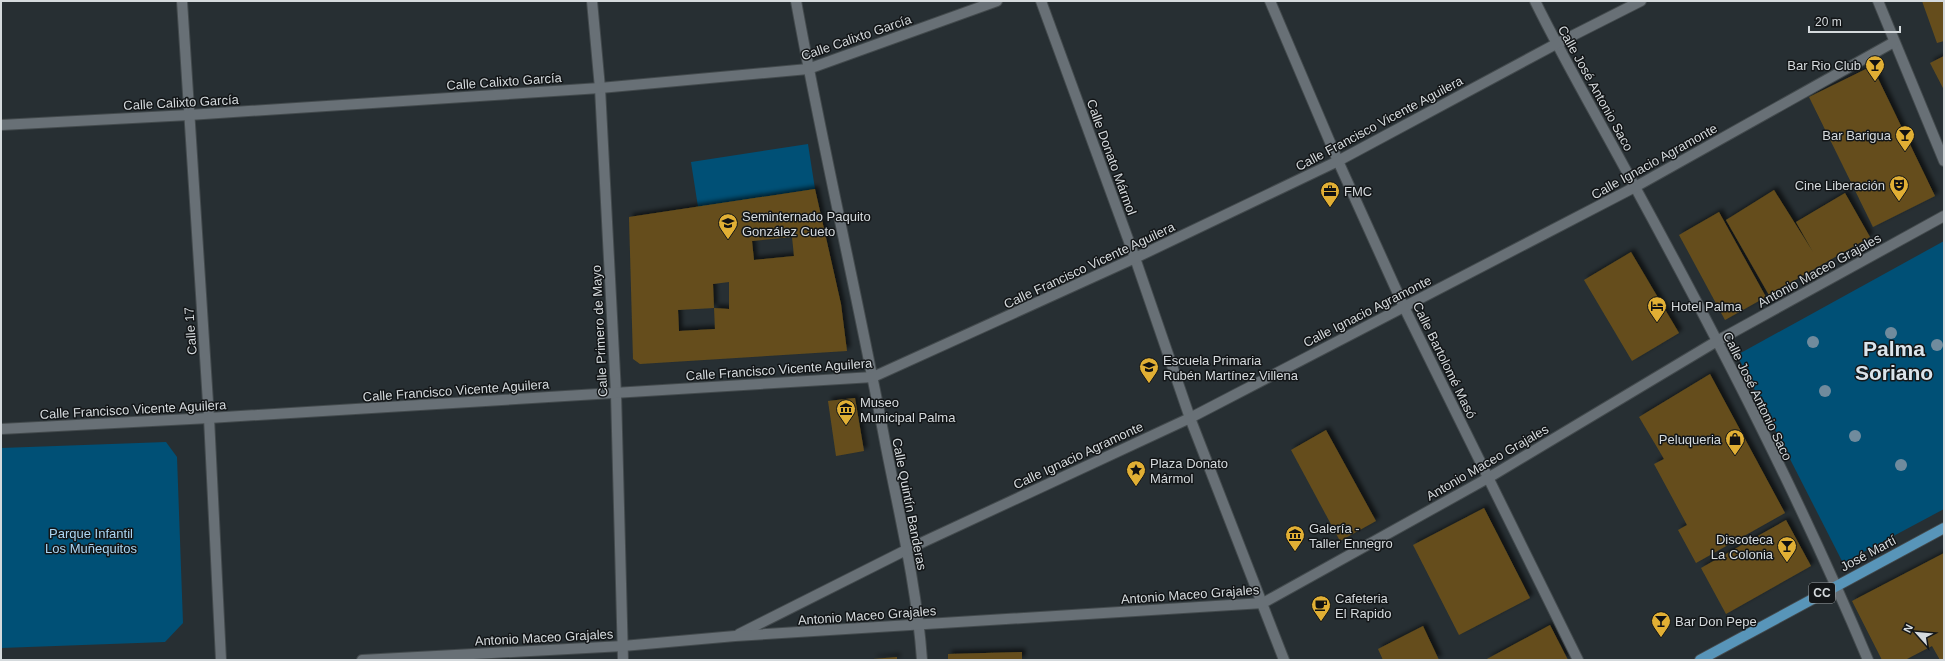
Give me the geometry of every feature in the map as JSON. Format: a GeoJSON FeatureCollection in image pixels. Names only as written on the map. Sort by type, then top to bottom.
{"type":"FeatureCollection","features":[{"type":"Feature","properties":{"kind":"main road","name":"José Martí"},"geometry":{"type":"LineString","coordinates":[[1700,660],[1836,584],[1944,528]]}},
{"type":"Feature","properties":{"kind":"street","name":"Calle 17"},"geometry":{"type":"LineString","coordinates":[[182,1],[209,418],[221,660]]}},
{"type":"Feature","properties":{"kind":"street","name":"Calle Primero de Mayo"},"geometry":{"type":"LineString","coordinates":[[592,1],[600,88],[616,393],[623,660]]}},
{"type":"Feature","properties":{"kind":"street","name":"Calle Quintín Banderas"},"geometry":{"type":"LineString","coordinates":[[796,1],[808,69],[873,377],[919,625],[922,660]]}},
{"type":"Feature","properties":{"kind":"street","name":"Calle Calixto García"},"geometry":{"type":"LineString","coordinates":[[1,125],[189,115],[600,88],[808,69],[997,1]]}},
{"type":"Feature","properties":{"kind":"street","name":"Calle Donato Mármol"},"geometry":{"type":"LineString","coordinates":[[1041,1],[1135,258],[1190,418],[1284,660]]}},
{"type":"Feature","properties":{"kind":"street","name":"Calle Bartolomé Masó"},"geometry":{"type":"LineString","coordinates":[[1270,1],[1338,161],[1404,307],[1578,660]]}},
{"type":"Feature","properties":{"kind":"street","name":"Calle José Antonio Saco"},"geometry":{"type":"LineString","coordinates":[[1535,1],[1556,44],[1635,187],[1717,341],[1836,584],[1868,660]]}},
{"type":"Feature","properties":{"kind":"street","name":"Calle Francisco Vicente Aguilera"},"geometry":{"type":"LineString","coordinates":[[1,428],[209,418],[873,377],[1135,258],[1338,161],[1556,44],[1641,1]]}},
{"type":"Feature","properties":{"kind":"street"},"geometry":{"type":"LineString","coordinates":[[1878,1],[1944,161]]}},
{"type":"Feature","properties":{"kind":"street","name":"Calle Ignacio Agramonte"},"geometry":{"type":"LineString","coordinates":[[735,636],[906,550],[1190,418],[1635,187],[1894,42]]}},
{"type":"Feature","properties":{"kind":"street","name":"Antonio Maceo Grajales"},"geometry":{"type":"LineString","coordinates":[[362,660],[623,646],[735,636],[1263,603],[1488,478],[1717,341],[1944,216]]}},
{"type":"Feature","properties":{"kind":"green space"},"geometry":{"type":"Polygon","coordinates":[[[808,144],[815,189],[698,207],[691,162],[808,144]]]}},
{"type":"Feature","properties":{"kind":"green space"},"geometry":{"type":"Polygon","coordinates":[[[1944,241],[1944,509],[1843,563],[1737,355],[1944,241]]]}},
{"type":"Feature","properties":{"kind":"green space","name":"Parque Infantil Los Muñequitos"},"geometry":{"type":"Polygon","coordinates":[[[166,442],[177,457],[183,623],[165,642],[1,648],[1,448],[166,442]]]}},
{"type":"Feature","properties":{"kind":"building"},"geometry":{"type":"Polygon","coordinates":[[[1922,1],[1944,1],[1944,41],[1937,43],[1922,1]]]}},
{"type":"Feature","properties":{"kind":"building"},"geometry":{"type":"Polygon","coordinates":[[[1944,56],[1944,90],[1930,63],[1944,56]]]}},
{"type":"Feature","properties":{"kind":"building"},"geometry":{"type":"Polygon","coordinates":[[[1872,66],[1935,196],[1873,227],[1809,97],[1872,66]]]}},
{"type":"Feature","properties":{"kind":"building","name":"Seminternado Paquito González Cueto"},"geometry":{"type":"Polygon","coordinates":[[[815,189],[841,304],[847,351],[640,364],[633,359],[629,217],[815,189]],[[792,237],[752,241],[754,260],[794,256],[792,237]],[[729,282],[713,284],[714,308],[729,309],[729,282]],[[714,308],[678,310],[679,331],[715,329],[714,308]]]}},
{"type":"Feature","properties":{"kind":"building"},"geometry":{"type":"Polygon","coordinates":[[[1774,190],[1813,252],[1796,222],[1845,193],[1870,237],[1769,295],[1726,220],[1774,190]]]}},
{"type":"Feature","properties":{"kind":"building"},"geometry":{"type":"Polygon","coordinates":[[[1719,212],[1766,297],[1725,320],[1679,235],[1719,212]]]}},
{"type":"Feature","properties":{"kind":"building"},"geometry":{"type":"Polygon","coordinates":[[[1631,252],[1679,333],[1632,361],[1584,280],[1631,252]]]}},
{"type":"Feature","properties":{"kind":"building"},"geometry":{"type":"Polygon","coordinates":[[[1710,374],[1785,513],[1696,563],[1678,530],[1687,525],[1654,464],[1664,459],[1639,417],[1710,374]]]}},
{"type":"Feature","properties":{"kind":"building","name":"Museo Municipal Palma"},"geometry":{"type":"Polygon","coordinates":[[[855,398],[864,451],[836,456],[828,401],[855,398]]]}},
{"type":"Feature","properties":{"kind":"building"},"geometry":{"type":"Polygon","coordinates":[[[1326,430],[1376,521],[1340,541],[1291,450],[1326,430]]]}},
{"type":"Feature","properties":{"kind":"building"},"geometry":{"type":"Polygon","coordinates":[[[1484,508],[1530,598],[1459,635],[1413,545],[1484,508]]]}},
{"type":"Feature","properties":{"kind":"building"},"geometry":{"type":"Polygon","coordinates":[[[1786,520],[1811,566],[1726,614],[1701,568],[1786,520]]]}},
{"type":"Feature","properties":{"kind":"building"},"geometry":{"type":"Polygon","coordinates":[[[1944,553],[1944,660],[1940,660],[1932,646],[1905,660],[1882,660],[1852,601],[1944,553]]]}},
{"type":"Feature","properties":{"kind":"building"},"geometry":{"type":"Polygon","coordinates":[[[1550,625],[1568,660],[1485,660],[1550,625]]]}},
{"type":"Feature","properties":{"kind":"building"},"geometry":{"type":"Polygon","coordinates":[[[1423,626],[1439,660],[1383,660],[1378,649],[1423,626]]]}},
{"type":"Feature","properties":{"kind":"building"},"geometry":{"type":"Polygon","coordinates":[[[1022,652],[1022,660],[948,660],[948,654],[1022,652]]]}},
{"type":"Feature","properties":{"kind":"building"},"geometry":{"type":"Polygon","coordinates":[[[897,657],[897,660],[873,660],[873,659],[897,657]]]}},
{"type":"Feature","properties":{"kind":"place","name":"Bar Rio Club"},"geometry":{"type":"Point","coordinates":[1875,82]}},
{"type":"Feature","properties":{"kind":"place","name":"Bar Barigua"},"geometry":{"type":"Point","coordinates":[1905,152]}},
{"type":"Feature","properties":{"kind":"place","name":"Cine Liberación"},"geometry":{"type":"Point","coordinates":[1899,202]}},
{"type":"Feature","properties":{"kind":"place","name":"FMC"},"geometry":{"type":"Point","coordinates":[1330,208]}},
{"type":"Feature","properties":{"kind":"place","name":"Seminternado Paquito González Cueto"},"geometry":{"type":"Point","coordinates":[728,240]}},
{"type":"Feature","properties":{"kind":"place","name":"Hotel Palma"},"geometry":{"type":"Point","coordinates":[1657,323]}},
{"type":"Feature","properties":{"kind":"place","name":"Escuela Primaria Rubén Martínez Villena"},"geometry":{"type":"Point","coordinates":[1149,384]}},
{"type":"Feature","properties":{"kind":"place","name":"Museo Municipal Palma"},"geometry":{"type":"Point","coordinates":[846,426]}},
{"type":"Feature","properties":{"kind":"place","name":"Peluqueria"},"geometry":{"type":"Point","coordinates":[1735,456]}},
{"type":"Feature","properties":{"kind":"place","name":"Plaza Donato Mármol"},"geometry":{"type":"Point","coordinates":[1136,487]}},
{"type":"Feature","properties":{"kind":"place","name":"Galería - Taller Ennegro"},"geometry":{"type":"Point","coordinates":[1295,552]}},
{"type":"Feature","properties":{"kind":"place","name":"Discoteca La Colonia"},"geometry":{"type":"Point","coordinates":[1787,563]}},
{"type":"Feature","properties":{"kind":"place","name":"Cafeteria El Rapido"},"geometry":{"type":"Point","coordinates":[1321,622]}},
{"type":"Feature","properties":{"kind":"place","name":"Bar Don Pepe"},"geometry":{"type":"Point","coordinates":[1661,638]}},
{"type":"Feature","properties":{"kind":"district","name":"Palma Soriano"},"geometry":{"type":"Point","coordinates":[1894,361]}}]}
